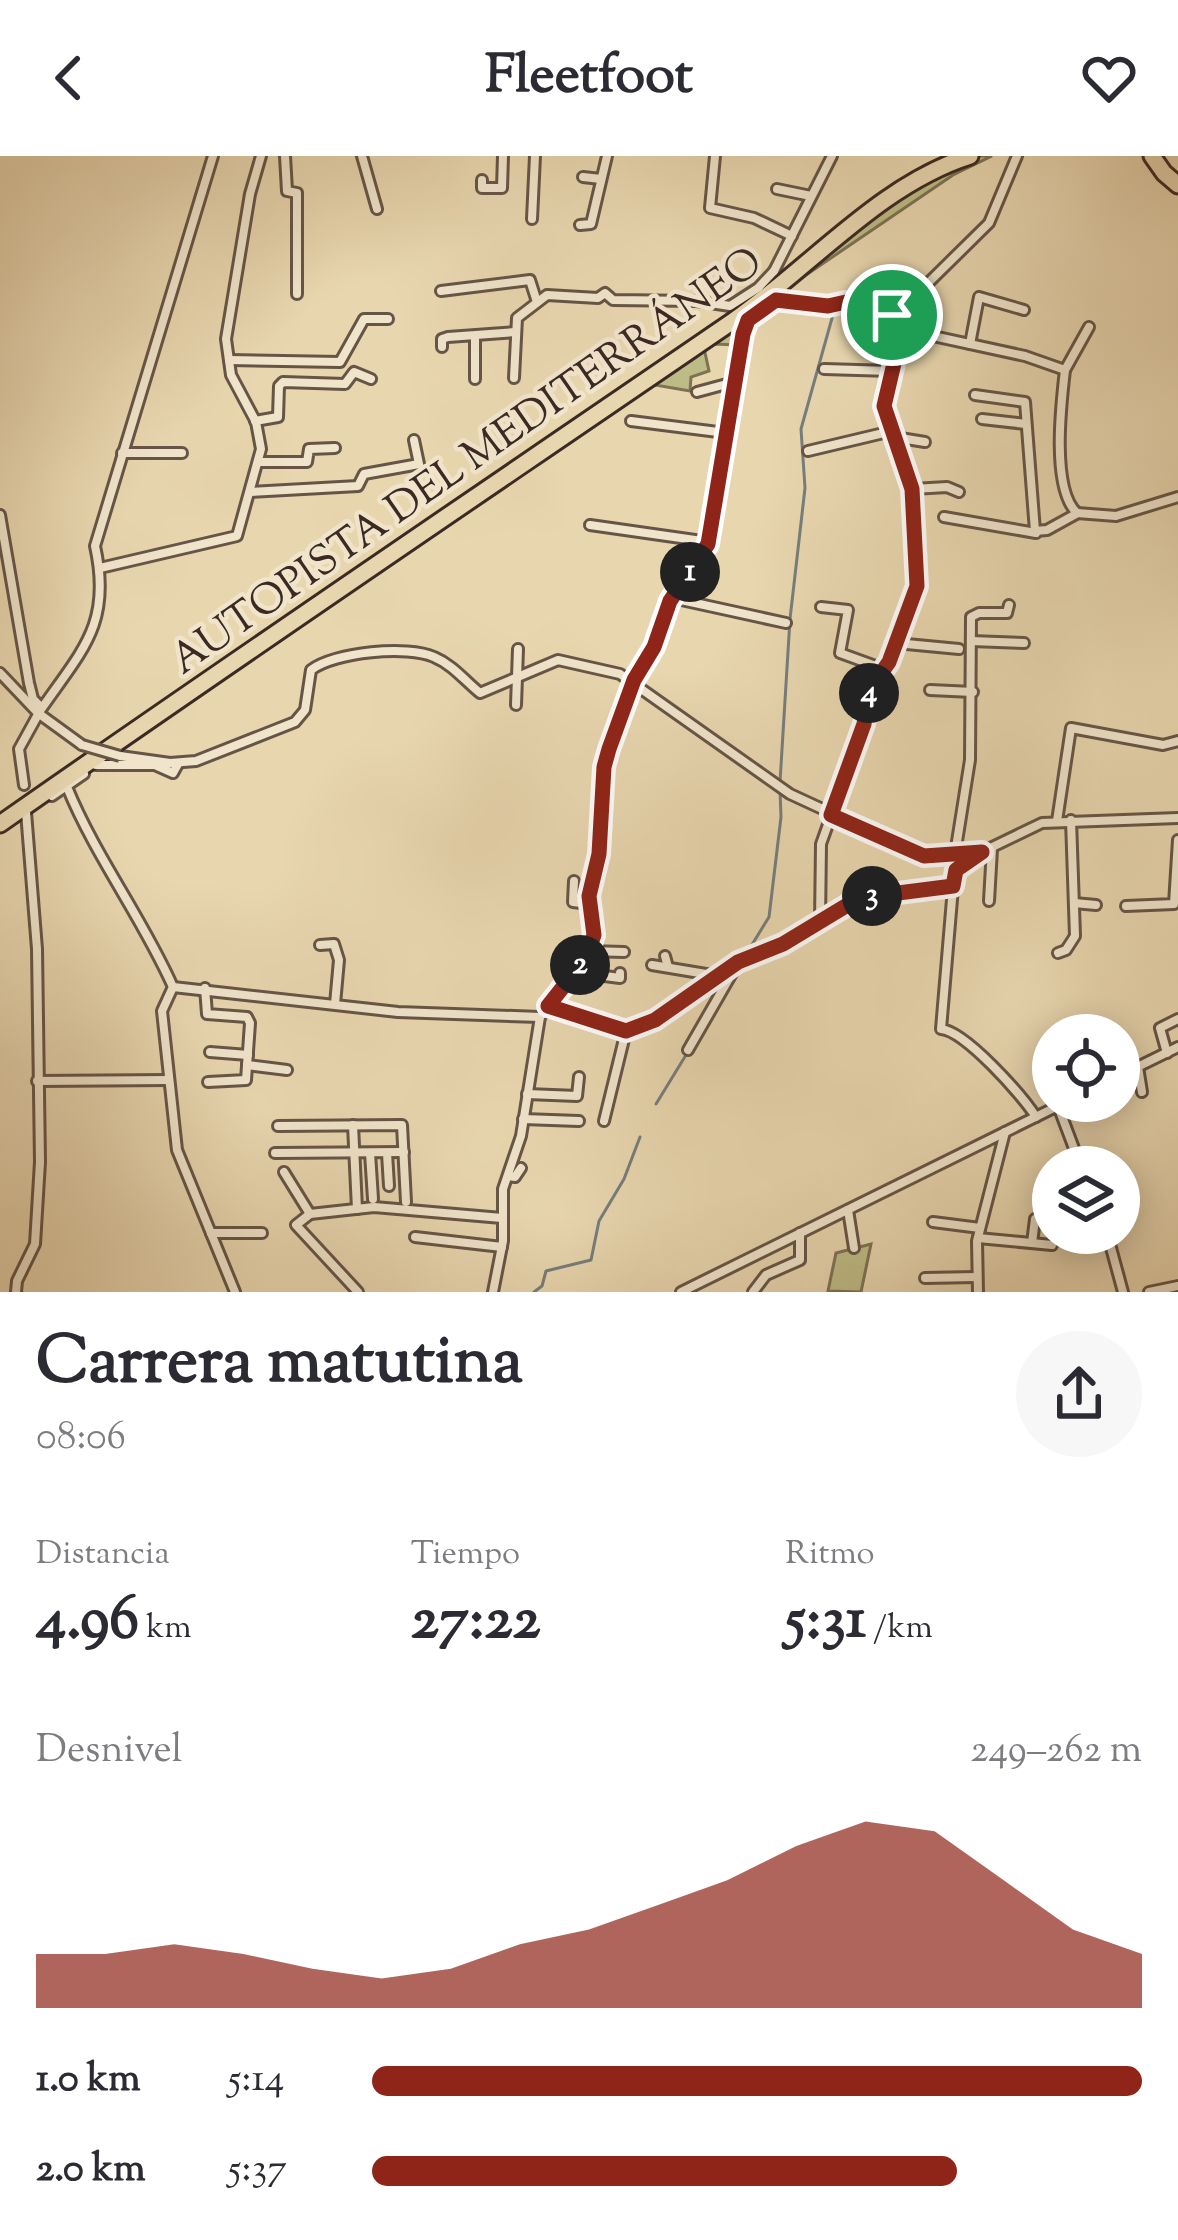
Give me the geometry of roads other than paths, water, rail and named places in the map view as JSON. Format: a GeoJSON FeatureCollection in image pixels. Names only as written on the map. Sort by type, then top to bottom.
{"type":"FeatureCollection","features":[{"type":"Feature","properties":{"kind":"highway","name":"AUTOPISTA DEL MEDITERRÁNEO"},"geometry":{"type":"LineString","coordinates":[[0,823],[741,308],[875,200],[946,156]]}},
{"type":"Feature","properties":{"kind":"highway","name":"AUTOPISTA DEL MEDITERRÁNEO"},"geometry":{"type":"LineString","coordinates":[[0,823],[755,305],[899,190],[970,156]]}},
{"type":"Feature","properties":{"kind":"street"},"geometry":{"type":"LineString","coordinates":[[24,785],[19,749],[40,710],[89,643],[102,587],[95,546],[213,156]]}},
{"type":"Feature","properties":{"kind":"street"},"geometry":{"type":"LineString","coordinates":[[100,568],[238,536],[259,462],[255,421],[234,384],[228,314],[261,156]]}},
{"type":"Feature","properties":{"kind":"street"},"geometry":{"type":"LineString","coordinates":[[286,156],[287,190],[297,194],[297,294]]}},
{"type":"Feature","properties":{"kind":"street"},"geometry":{"type":"LineString","coordinates":[[362,156],[377,209]]}},
{"type":"Feature","properties":{"kind":"street"},"geometry":{"type":"LineString","coordinates":[[482,180],[482,188],[502,188],[503,156]]}},
{"type":"Feature","properties":{"kind":"street"},"geometry":{"type":"LineString","coordinates":[[532,219],[535,156]]}},
{"type":"Feature","properties":{"kind":"street"},"geometry":{"type":"LineString","coordinates":[[580,225],[591,224],[607,156]]}},
{"type":"Feature","properties":{"kind":"street"},"geometry":{"type":"LineString","coordinates":[[715,156],[710,208],[754,218],[792,236]]}},
{"type":"Feature","properties":{"kind":"street"},"geometry":{"type":"LineString","coordinates":[[769,283],[832,156]]}},
{"type":"Feature","properties":{"kind":"street"},"geometry":{"type":"LineString","coordinates":[[820,922],[821,844],[864,724],[870,689],[896,643],[917,586],[912,489],[884,406],[891,371],[903,325],[920,292],[989,223],[1017,156]]}},
{"type":"Feature","properties":{"kind":"street"},"geometry":{"type":"LineString","coordinates":[[583,177],[601,179]]}},
{"type":"Feature","properties":{"kind":"street"},"geometry":{"type":"LineString","coordinates":[[777,189],[812,196]]}},
{"type":"Feature","properties":{"kind":"street"},"geometry":{"type":"LineString","coordinates":[[514,378],[519,314],[552,293],[598,298],[604,293],[613,300],[730,306],[774,271]]}},
{"type":"Feature","properties":{"kind":"street"},"geometry":{"type":"LineString","coordinates":[[441,291],[530,280],[537,302]]}},
{"type":"Feature","properties":{"kind":"street"},"geometry":{"type":"LineString","coordinates":[[970,344],[979,297],[1024,310]]}},
{"type":"Feature","properties":{"kind":"street"},"geometry":{"type":"LineString","coordinates":[[493,1292],[508,1176],[524,1119],[540,1017],[589,951],[594,935],[589,904],[599,854],[604,767],[634,680],[654,647],[672,598],[709,542],[734,382],[750,317],[776,300],[828,306],[846,302],[892,315],[910,331],[1065,370]]}},
{"type":"Feature","properties":{"kind":"street"},"geometry":{"type":"LineString","coordinates":[[229,360],[340,362],[364,320],[388,319]]}},
{"type":"Feature","properties":{"kind":"street"},"geometry":{"type":"LineString","coordinates":[[1077,513],[1070,506],[1060,463],[1065,370],[1089,327]]}},
{"type":"Feature","properties":{"kind":"street"},"geometry":{"type":"LineString","coordinates":[[442,347],[442,339],[517,330]]}},
{"type":"Feature","properties":{"kind":"street"},"geometry":{"type":"LineString","coordinates":[[475,379],[476,336]]}},
{"type":"Feature","properties":{"kind":"street"},"geometry":{"type":"LineString","coordinates":[[846,370],[849,357]]}},
{"type":"Feature","properties":{"kind":"street"},"geometry":{"type":"LineString","coordinates":[[824,369],[891,371]]}},
{"type":"Feature","properties":{"kind":"street"},"geometry":{"type":"LineString","coordinates":[[255,421],[278,417],[283,382],[346,384],[354,372],[371,379]]}},
{"type":"Feature","properties":{"kind":"street"},"geometry":{"type":"LineString","coordinates":[[697,392],[734,382]]}},
{"type":"Feature","properties":{"kind":"street"},"geometry":{"type":"LineString","coordinates":[[975,395],[1024,403],[1037,533]]}},
{"type":"Feature","properties":{"kind":"street"},"geometry":{"type":"LineString","coordinates":[[982,419],[1027,424]]}},
{"type":"Feature","properties":{"kind":"street"},"geometry":{"type":"LineString","coordinates":[[631,421],[726,434]]}},
{"type":"Feature","properties":{"kind":"street"},"geometry":{"type":"LineString","coordinates":[[808,451],[893,434],[925,442]]}},
{"type":"Feature","properties":{"kind":"street"},"geometry":{"type":"LineString","coordinates":[[250,492],[358,486],[364,474],[419,464],[414,440]]}},
{"type":"Feature","properties":{"kind":"street"},"geometry":{"type":"LineString","coordinates":[[259,462],[307,462],[309,449],[335,448]]}},
{"type":"Feature","properties":{"kind":"street"},"geometry":{"type":"LineString","coordinates":[[122,453],[182,453]]}},
{"type":"Feature","properties":{"kind":"street"},"geometry":{"type":"LineString","coordinates":[[912,489],[959,492]]}},
{"type":"Feature","properties":{"kind":"street"},"geometry":{"type":"LineString","coordinates":[[944,517],[1037,533],[1077,513],[1116,516],[1178,496]]}},
{"type":"Feature","properties":{"kind":"street"},"geometry":{"type":"LineString","coordinates":[[0,515],[29,683],[40,710]]}},
{"type":"Feature","properties":{"kind":"street"},"geometry":{"type":"LineString","coordinates":[[590,525],[709,542]]}},
{"type":"Feature","properties":{"kind":"street"},"geometry":{"type":"LineString","coordinates":[[672,598],[786,623]]}},
{"type":"Feature","properties":{"kind":"street"},"geometry":{"type":"LineString","coordinates":[[955,854],[970,760],[971,617],[1007,614],[1010,605]]}},
{"type":"Feature","properties":{"kind":"street"},"geometry":{"type":"LineString","coordinates":[[821,607],[848,610],[840,653],[884,668]]}},
{"type":"Feature","properties":{"kind":"street"},"geometry":{"type":"LineString","coordinates":[[971,641],[1024,643]]}},
{"type":"Feature","properties":{"kind":"street"},"geometry":{"type":"LineString","coordinates":[[896,643],[959,649]]}},
{"type":"Feature","properties":{"kind":"street"},"geometry":{"type":"LineString","coordinates":[[517,705],[518,649]]}},
{"type":"Feature","properties":{"kind":"street"},"geometry":{"type":"LineString","coordinates":[[0,673],[82,745],[178,764],[217,754],[299,720],[311,670],[348,655],[430,655],[480,693],[558,660],[634,680],[790,794],[831,815],[924,856],[987,850]]}},
{"type":"Feature","properties":{"kind":"street"},"geometry":{"type":"LineString","coordinates":[[930,691],[973,692]]}},
{"type":"Feature","properties":{"kind":"street"},"geometry":{"type":"LineString","coordinates":[[1057,821],[1071,728],[1163,745],[1178,741]]}},
{"type":"Feature","properties":{"kind":"street"},"geometry":{"type":"LineString","coordinates":[[0,823],[67,788],[104,762],[155,766],[173,773],[178,764]]}},
{"type":"Feature","properties":{"kind":"street"},"geometry":{"type":"LineString","coordinates":[[67,788],[93,848],[150,936],[173,986],[162,1011],[177,1150],[235,1292]]}},
{"type":"Feature","properties":{"kind":"street"},"geometry":{"type":"LineString","coordinates":[[16,1292],[35,1244],[40,1162],[37,949],[26,812]]}},
{"type":"Feature","properties":{"kind":"street"},"geometry":{"type":"LineString","coordinates":[[1032,1112],[986,1060],[952,1030],[940,1029],[956,870],[1042,823],[1178,818]]}},
{"type":"Feature","properties":{"kind":"street"},"geometry":{"type":"LineString","coordinates":[[1058,953],[1075,936],[1071,820]]}},
{"type":"Feature","properties":{"kind":"street"},"geometry":{"type":"LineString","coordinates":[[1126,906],[1174,904],[1178,840]]}},
{"type":"Feature","properties":{"kind":"street"},"geometry":{"type":"LineString","coordinates":[[987,850],[989,901]]}},
{"type":"Feature","properties":{"kind":"street"},"geometry":{"type":"LineString","coordinates":[[574,881],[573,902],[589,904]]}},
{"type":"Feature","properties":{"kind":"street"},"geometry":{"type":"LineString","coordinates":[[548,1006],[626,1031],[655,1020],[738,962],[783,944],[859,898],[953,886]]}},
{"type":"Feature","properties":{"kind":"street"},"geometry":{"type":"LineString","coordinates":[[1074,903],[1096,905]]}},
{"type":"Feature","properties":{"kind":"street"},"geometry":{"type":"LineString","coordinates":[[320,945],[334,944],[339,960],[335,1004]]}},
{"type":"Feature","properties":{"kind":"street"},"geometry":{"type":"LineString","coordinates":[[589,951],[624,952]]}},
{"type":"Feature","properties":{"kind":"street"},"geometry":{"type":"LineString","coordinates":[[665,956],[668,967]]}},
{"type":"Feature","properties":{"kind":"street"},"geometry":{"type":"LineString","coordinates":[[688,1049],[738,962]]}},
{"type":"Feature","properties":{"kind":"street"},"geometry":{"type":"LineString","coordinates":[[652,965],[719,978]]}},
{"type":"Feature","properties":{"kind":"street"},"geometry":{"type":"LineString","coordinates":[[574,972],[620,978],[620,973]]}},
{"type":"Feature","properties":{"kind":"street"},"geometry":{"type":"LineString","coordinates":[[173,986],[398,1012],[540,1017]]}},
{"type":"Feature","properties":{"kind":"street"},"geometry":{"type":"LineString","coordinates":[[206,988],[207,1014],[249,1019],[244,1082],[208,1082]]}},
{"type":"Feature","properties":{"kind":"street"},"geometry":{"type":"LineString","coordinates":[[1167,1052],[1160,1028],[1178,1019]]}},
{"type":"Feature","properties":{"kind":"street"},"geometry":{"type":"LineString","coordinates":[[604,1121],[626,1031]]}},
{"type":"Feature","properties":{"kind":"street"},"geometry":{"type":"LineString","coordinates":[[1140,1065],[1178,1047]]}},
{"type":"Feature","properties":{"kind":"street"},"geometry":{"type":"LineString","coordinates":[[210,1052],[287,1070]]}},
{"type":"Feature","properties":{"kind":"street"},"geometry":{"type":"LineString","coordinates":[[527,1094],[577,1096],[579,1077]]}},
{"type":"Feature","properties":{"kind":"street"},"geometry":{"type":"LineString","coordinates":[[1140,1079],[1142,1092]]}},
{"type":"Feature","properties":{"kind":"street"},"geometry":{"type":"LineString","coordinates":[[37,1081],[169,1080]]}},
{"type":"Feature","properties":{"kind":"street"},"geometry":{"type":"LineString","coordinates":[[524,1119],[579,1120]]}},
{"type":"Feature","properties":{"kind":"street"},"geometry":{"type":"LineString","coordinates":[[681,1292],[1032,1119]]}},
{"type":"Feature","properties":{"kind":"street"},"geometry":{"type":"LineString","coordinates":[[353,1125],[357,1209]]}},
{"type":"Feature","properties":{"kind":"street"},"geometry":{"type":"LineString","coordinates":[[278,1126],[402,1125],[406,1202]]}},
{"type":"Feature","properties":{"kind":"street"},"geometry":{"type":"LineString","coordinates":[[979,1292],[979,1233],[1005,1132]]}},
{"type":"Feature","properties":{"kind":"street"},"geometry":{"type":"LineString","coordinates":[[275,1153],[404,1152]]}},
{"type":"Feature","properties":{"kind":"street"},"geometry":{"type":"LineString","coordinates":[[370,1153],[373,1199]]}},
{"type":"Feature","properties":{"kind":"street"},"geometry":{"type":"LineString","coordinates":[[387,1153],[389,1186]]}},
{"type":"Feature","properties":{"kind":"street"},"geometry":{"type":"LineString","coordinates":[[508,1176],[515,1177],[521,1168]]}},
{"type":"Feature","properties":{"kind":"street"},"geometry":{"type":"LineString","coordinates":[[284,1172],[310,1214]]}},
{"type":"Feature","properties":{"kind":"street"},"geometry":{"type":"LineString","coordinates":[[358,1292],[296,1225],[310,1214],[357,1209],[502,1218]]}},
{"type":"Feature","properties":{"kind":"street"},"geometry":{"type":"LineString","coordinates":[[848,1210],[854,1248]]}},
{"type":"Feature","properties":{"kind":"street"},"geometry":{"type":"LineString","coordinates":[[934,1222],[1032,1243]]}},
{"type":"Feature","properties":{"kind":"street"},"geometry":{"type":"LineString","coordinates":[[213,1233],[262,1233]]}},
{"type":"Feature","properties":{"kind":"street"},"geometry":{"type":"LineString","coordinates":[[753,1292],[766,1274],[800,1260],[800,1233]]}},
{"type":"Feature","properties":{"kind":"street"},"geometry":{"type":"LineString","coordinates":[[415,1237],[502,1247]]}},
{"type":"Feature","properties":{"kind":"street"},"geometry":{"type":"LineString","coordinates":[[1113,1254],[1123,1292]]}},
{"type":"Feature","properties":{"kind":"street"},"geometry":{"type":"LineString","coordinates":[[925,1278],[976,1277]]}},
{"type":"Feature","properties":{"kind":"street"},"geometry":{"type":"LineString","coordinates":[[1149,1292],[1178,1286]]}},
{"type":"Feature","properties":{"kind":"waterway"},"geometry":{"type":"LineString","coordinates":[[780,782],[790,619],[805,488],[801,429],[834,311]]}},
{"type":"Feature","properties":{"kind":"waterway"},"geometry":{"type":"LineString","coordinates":[[745,956],[769,917],[780,790]]}},
{"type":"Feature","properties":{"kind":"waterway"},"geometry":{"type":"LineString","coordinates":[[23,820],[25,841]]}},
{"type":"Feature","properties":{"kind":"waterway"},"geometry":{"type":"LineString","coordinates":[[34,986],[35,1083]]}},
{"type":"Feature","properties":{"kind":"waterway"},"geometry":{"type":"LineString","coordinates":[[656,1104],[686,1055]]}},
{"type":"Feature","properties":{"kind":"waterway"},"geometry":{"type":"LineString","coordinates":[[534,1292],[542,1286],[546,1271],[591,1260],[599,1221],[624,1179],[640,1137]]}}]}
